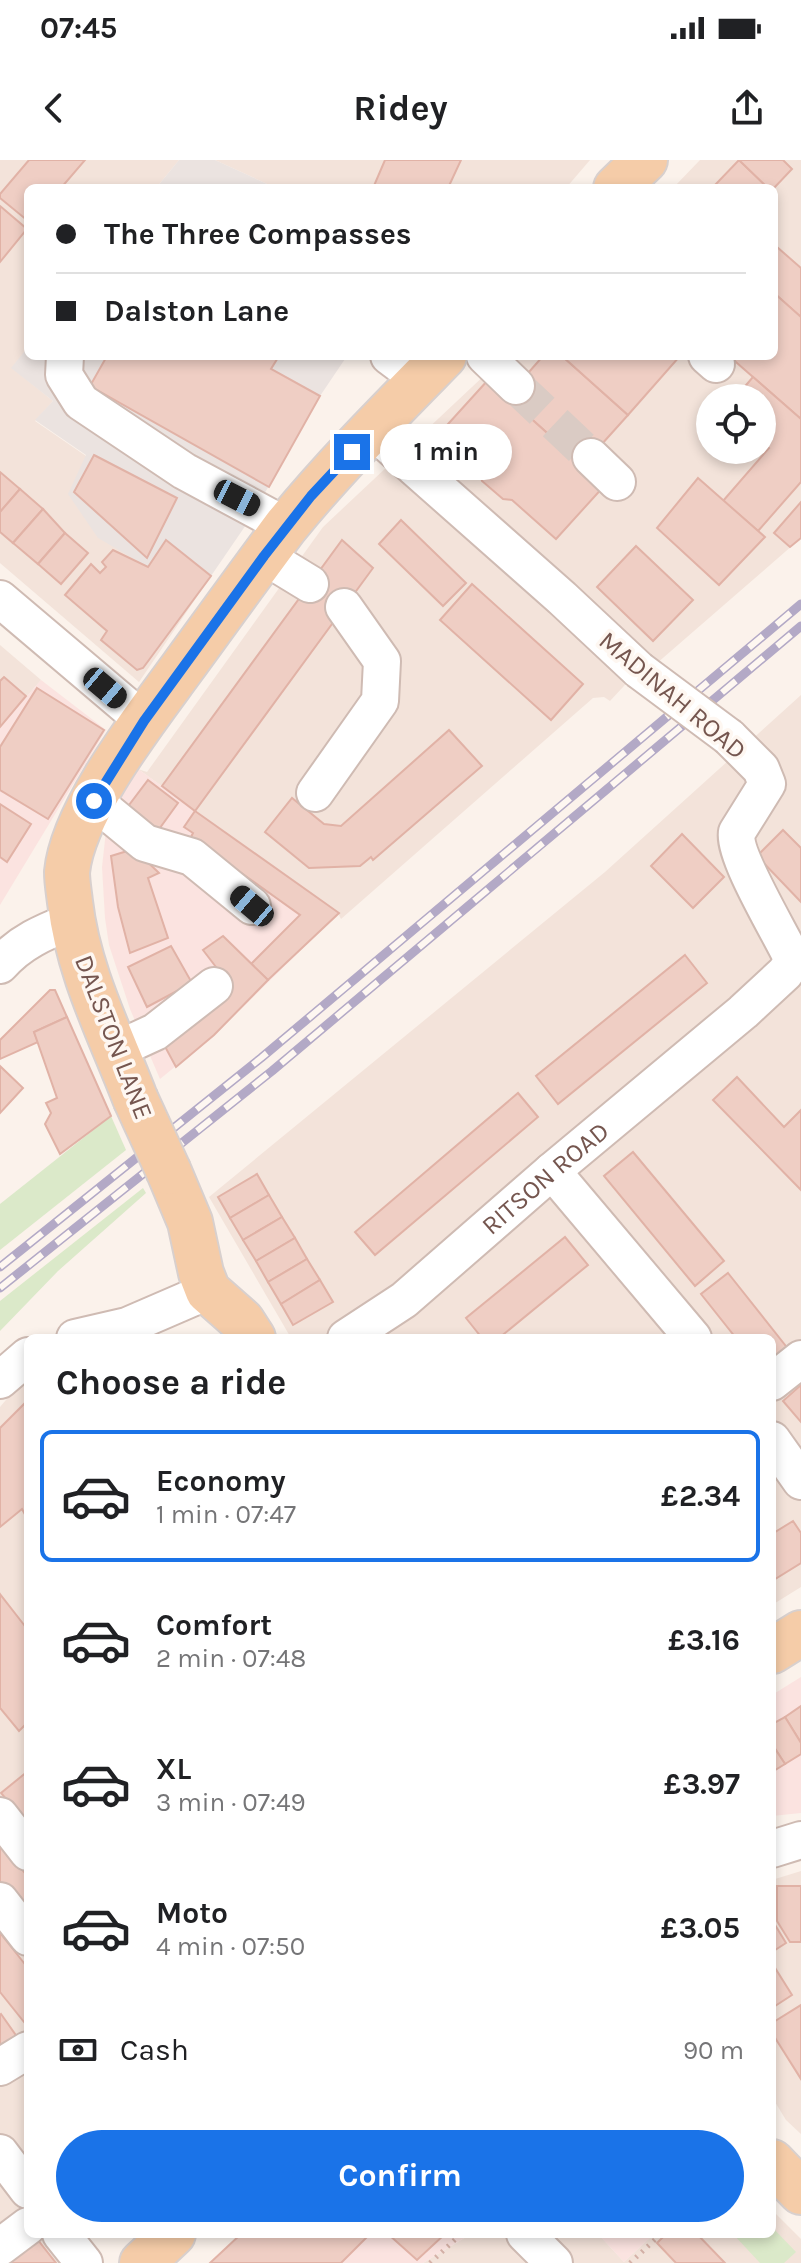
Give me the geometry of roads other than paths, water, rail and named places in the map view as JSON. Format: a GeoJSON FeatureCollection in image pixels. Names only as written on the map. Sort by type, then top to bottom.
{"type":"FeatureCollection","features":[{"type":"Feature","properties":{"kind":"main road"},"geometry":{"type":"LineString","coordinates":[[620,184],[645,160]]}},
{"type":"Feature","properties":{"kind":"main road","name":"DALSTON LANE"},"geometry":{"type":"LineString","coordinates":[[208,1291],[190,1222],[88,983],[72,921],[67,875],[73,839],[144,721],[275,541],[311,496],[372,430],[418,364]]}},
{"type":"Feature","properties":{"kind":"main road"},"geometry":{"type":"LineString","coordinates":[[208,1291],[242,1321],[250,1334]]}},
{"type":"Feature","properties":{"kind":"main road"},"geometry":{"type":"LineString","coordinates":[[776,1649],[801,1633]]}},
{"type":"Feature","properties":{"kind":"main road"},"geometry":{"type":"LineString","coordinates":[[776,2166],[801,2192]]}},
{"type":"Feature","properties":{"kind":"main road"},"geometry":{"type":"LineString","coordinates":[[142,2263],[169,2238]]}},
{"type":"Feature","properties":{"kind":"street"},"geometry":{"type":"LineString","coordinates":[[65,360],[64,375],[81,402],[184,471],[275,541],[310,584]]}},
{"type":"Feature","properties":{"kind":"street"},"geometry":{"type":"LineString","coordinates":[[489,360],[516,386]]}},
{"type":"Feature","properties":{"kind":"street","name":"MADINAH ROAD"},"geometry":{"type":"LineString","coordinates":[[372,430],[639,670],[729,737],[761,769],[767,784],[735,840],[790,954],[791,964],[743,1012]]}},
{"type":"Feature","properties":{"kind":"street"},"geometry":{"type":"LineString","coordinates":[[591,457],[617,482]]}},
{"type":"Feature","properties":{"kind":"street"},"geometry":{"type":"LineString","coordinates":[[0,599],[144,721]]}},
{"type":"Feature","properties":{"kind":"street"},"geometry":{"type":"LineString","coordinates":[[315,793],[380,701],[382,661],[344,607]]}},
{"type":"Feature","properties":{"kind":"street"},"geometry":{"type":"LineString","coordinates":[[94,801],[145,843],[192,857],[252,906]]}},
{"type":"Feature","properties":{"kind":"street"},"geometry":{"type":"LineString","coordinates":[[0,965],[11,951],[37,935],[72,921]]}},
{"type":"Feature","properties":{"kind":"street"},"geometry":{"type":"LineString","coordinates":[[116,1050],[155,1032],[214,986]]}},
{"type":"Feature","properties":{"kind":"street","name":"RITSON ROAD"},"geometry":{"type":"LineString","coordinates":[[352,1334],[404,1300],[552,1171],[743,1012]]}},
{"type":"Feature","properties":{"kind":"street"},"geometry":{"type":"LineString","coordinates":[[552,1171],[690,1334]]}},
{"type":"Feature","properties":{"kind":"street"},"geometry":{"type":"LineString","coordinates":[[92,1334],[127,1326],[208,1291]]}},
{"type":"Feature","properties":{"kind":"street"},"geometry":{"type":"LineString","coordinates":[[0,1380],[24,1359]]}},
{"type":"Feature","properties":{"kind":"street"},"geometry":{"type":"LineString","coordinates":[[776,1379],[801,1359]]}},
{"type":"Feature","properties":{"kind":"street"},"geometry":{"type":"LineString","coordinates":[[776,1446],[801,1481]]}},
{"type":"Feature","properties":{"kind":"street"},"geometry":{"type":"LineString","coordinates":[[0,1816],[24,1847]]}},
{"type":"Feature","properties":{"kind":"street"},"geometry":{"type":"LineString","coordinates":[[776,1848],[801,1840]]}},
{"type":"Feature","properties":{"kind":"street"},"geometry":{"type":"LineString","coordinates":[[0,1901],[24,1932]]}},
{"type":"Feature","properties":{"kind":"street"},"geometry":{"type":"LineString","coordinates":[[0,2067],[24,2052]]}},
{"type":"Feature","properties":{"kind":"street"},"geometry":{"type":"LineString","coordinates":[[0,2153],[24,2185]]}},
{"type":"Feature","properties":{"kind":"street"},"geometry":{"type":"LineString","coordinates":[[0,2247],[24,2229]]}},
{"type":"Feature","properties":{"kind":"street"},"geometry":{"type":"LineString","coordinates":[[64,2238],[84,2263]]}},
{"type":"Feature","properties":{"kind":"street"},"geometry":{"type":"LineString","coordinates":[[529,2238],[554,2263]]}},
{"type":"Feature","properties":{"kind":"tunnel"},"geometry":{"type":"LineString","coordinates":[[516,386],[591,457]]}},
{"type":"Feature","properties":{"kind":"railway"},"geometry":{"type":"LineString","coordinates":[[0,1267],[261,1058],[801,604]]}},
{"type":"Feature","properties":{"kind":"railway"},"geometry":{"type":"LineString","coordinates":[[0,1288],[272,1071],[801,626]]}}]}
